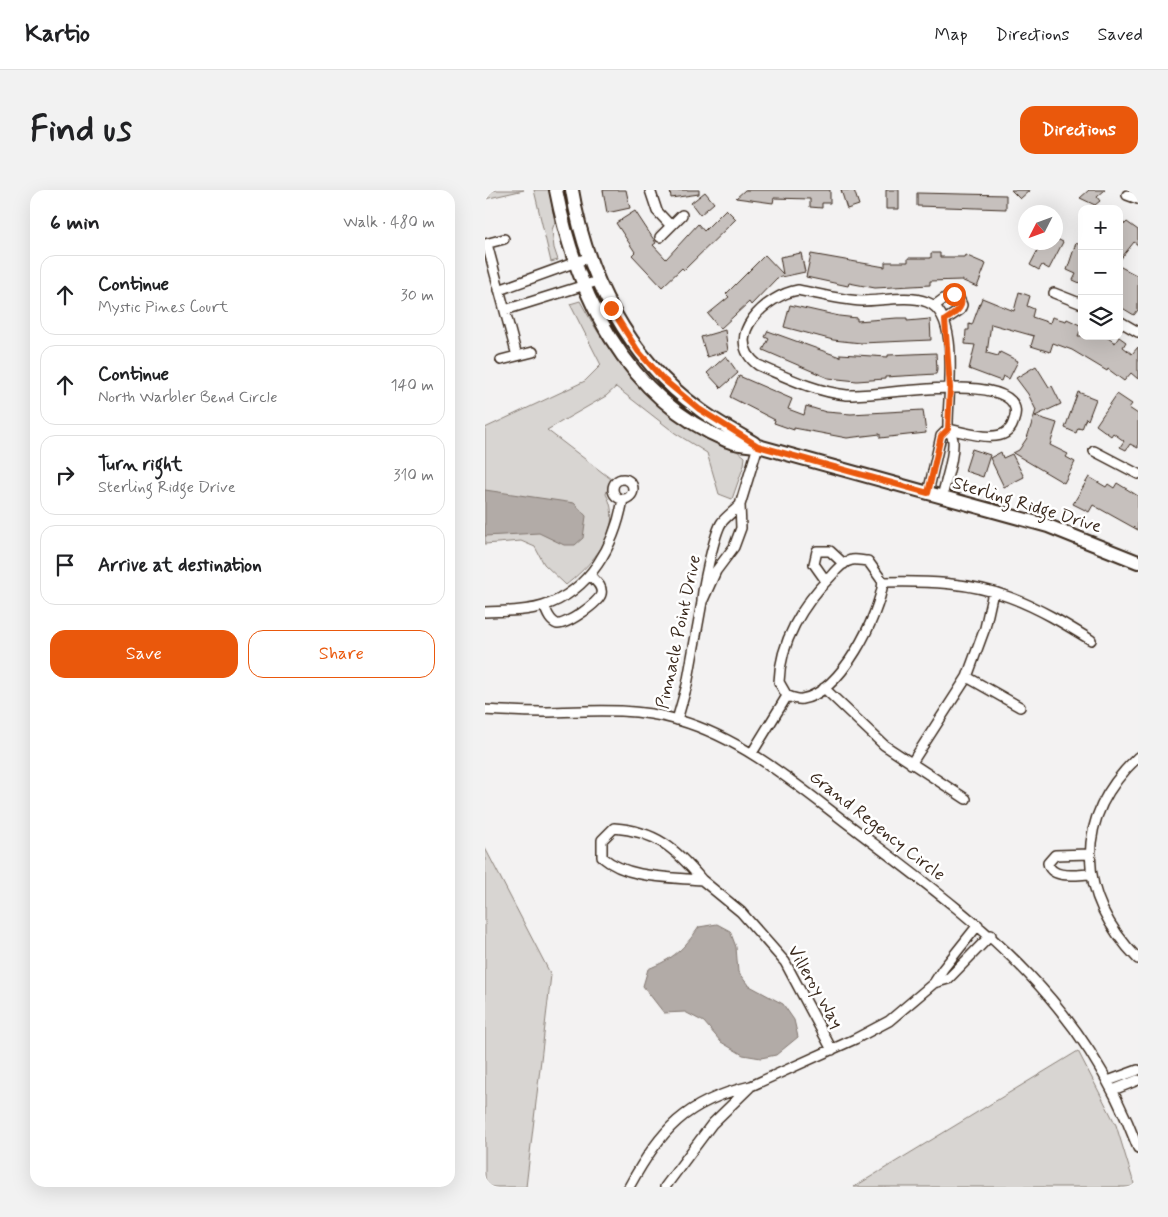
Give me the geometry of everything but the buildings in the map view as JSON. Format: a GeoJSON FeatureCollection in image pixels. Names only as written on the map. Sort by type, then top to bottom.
{"type":"FeatureCollection","features":[{"type":"Feature","properties":{"kind":"street","name":"Sterling Ridge Drive"},"geometry":{"type":"LineString","coordinates":[[556,190],[565,234],[584,288],[609,338],[626,361],[659,396],[699,426],[730,442],[758,446],[1049,526],[1138,562]]}},
{"type":"Feature","properties":{"kind":"street","name":"Sterling Ridge Drive"},"geometry":{"type":"LineString","coordinates":[[572,190],[590,257],[599,282],[611,308],[638,351],[663,379],[699,409],[758,446]]}},
{"type":"Feature","properties":{"kind":"street"},"geometry":{"type":"LineString","coordinates":[[650,190],[657,212],[671,226]]}},
{"type":"Feature","properties":{"kind":"street"},"geometry":{"type":"LineString","coordinates":[[1127,195],[1138,199]]}},
{"type":"Feature","properties":{"kind":"street"},"geometry":{"type":"LineString","coordinates":[[660,237],[682,215]]}},
{"type":"Feature","properties":{"kind":"street"},"geometry":{"type":"LineString","coordinates":[[504,239],[486,244],[517,356]]}},
{"type":"Feature","properties":{"kind":"street"},"geometry":{"type":"LineString","coordinates":[[499,290],[590,257]]}},
{"type":"Feature","properties":{"kind":"street"},"geometry":{"type":"LineString","coordinates":[[505,310],[599,282]]}},
{"type":"Feature","properties":{"kind":"street"},"geometry":{"type":"LineString","coordinates":[[942,497],[951,461],[953,439],[948,429],[950,388],[940,313],[918,300],[860,301],[798,290],[788,292],[773,299],[749,324],[743,336],[743,345],[750,359],[757,365],[825,391],[847,395],[869,395],[950,388],[977,388],[1000,394],[1010,400],[1016,413],[1009,431],[1000,436],[948,429]]}},
{"type":"Feature","properties":{"kind":"street"},"geometry":{"type":"LineString","coordinates":[[1054,293],[1078,302]]}},
{"type":"Feature","properties":{"kind":"street"},"geometry":{"type":"LineString","coordinates":[[1123,323],[1138,332]]}},
{"type":"Feature","properties":{"kind":"street"},"geometry":{"type":"LineString","coordinates":[[501,360],[533,352]]}},
{"type":"Feature","properties":{"kind":"street"},"geometry":{"type":"LineString","coordinates":[[928,493],[941,436],[948,429]]}},
{"type":"Feature","properties":{"kind":"street","name":"Pinnacle Point Drive"},"geometry":{"type":"LineString","coordinates":[[713,551],[726,555],[733,547],[741,528],[740,505],[758,446]]}},
{"type":"Feature","properties":{"kind":"street"},"geometry":{"type":"LineString","coordinates":[[1094,451],[1138,474]]}},
{"type":"Feature","properties":{"kind":"street"},"geometry":{"type":"LineString","coordinates":[[485,612],[520,610],[544,606],[567,593],[590,576],[614,536],[623,499]]}},
{"type":"Feature","properties":{"kind":"street","name":"Pinnacle Point Drive"},"geometry":{"type":"LineString","coordinates":[[677,720],[687,685],[702,602],[702,588],[713,551],[714,538],[721,522],[740,505]]}},
{"type":"Feature","properties":{"kind":"street"},"geometry":{"type":"LineString","coordinates":[[826,581],[814,564],[817,551],[830,551],[844,564]]}},
{"type":"Feature","properties":{"kind":"street"},"geometry":{"type":"LineString","coordinates":[[702,602],[716,571],[726,555]]}},
{"type":"Feature","properties":{"kind":"street"},"geometry":{"type":"LineString","coordinates":[[852,560],[868,561],[883,582],[873,616],[860,644],[847,664],[824,688],[813,696],[800,699],[787,696],[779,682],[779,667],[795,624],[811,598],[844,564],[852,560]]}},
{"type":"Feature","properties":{"kind":"street"},"geometry":{"type":"LineString","coordinates":[[544,606],[555,624],[562,624],[581,613],[598,600],[601,594],[601,587],[590,576]]}},
{"type":"Feature","properties":{"kind":"street"},"geometry":{"type":"LineString","coordinates":[[883,582],[952,584],[993,592],[1044,612],[1091,640]]}},
{"type":"Feature","properties":{"kind":"street"},"geometry":{"type":"LineString","coordinates":[[911,764],[967,677],[985,628],[993,592]]}},
{"type":"Feature","properties":{"kind":"street"},"geometry":{"type":"LineString","coordinates":[[967,677],[1020,706]]}},
{"type":"Feature","properties":{"kind":"street"},"geometry":{"type":"LineString","coordinates":[[824,688],[871,735],[911,764],[966,799]]}},
{"type":"Feature","properties":{"kind":"street"},"geometry":{"type":"LineString","coordinates":[[752,753],[787,696]]}},
{"type":"Feature","properties":{"kind":"street","name":"Grand Regency Circle"},"geometry":{"type":"LineString","coordinates":[[485,710],[544,712],[607,709],[636,711],[677,720],[752,753],[805,791],[991,935],[1054,1001],[1092,1053],[1113,1090],[1138,1148]]}},
{"type":"Feature","properties":{"kind":"street"},"geometry":{"type":"LineString","coordinates":[[1138,758],[1113,785],[1100,807],[1093,830],[1090,854],[1091,874],[1102,910],[1119,937],[1138,959]]}},
{"type":"Feature","properties":{"kind":"street","name":"Villeroy Way"},"geometry":{"type":"LineString","coordinates":[[702,880],[639,873],[612,865],[602,857],[602,840],[614,828],[634,829],[654,837],[678,853],[702,880],[741,912],[785,962],[831,1050]]}},
{"type":"Feature","properties":{"kind":"street"},"geometry":{"type":"LineString","coordinates":[[1090,854],[1055,855],[1048,863],[1050,870],[1055,873],[1091,874]]}},
{"type":"Feature","properties":{"kind":"street"},"geometry":{"type":"LineString","coordinates":[[629,1187],[659,1139],[694,1107],[723,1093],[751,1086],[831,1050],[889,1021],[934,983],[978,925]]}},
{"type":"Feature","properties":{"kind":"street"},"geometry":{"type":"LineString","coordinates":[[934,983],[948,979],[991,935]]}},
{"type":"Feature","properties":{"kind":"street"},"geometry":{"type":"LineString","coordinates":[[1108,1081],[1138,1070]]}},
{"type":"Feature","properties":{"kind":"street"},"geometry":{"type":"LineString","coordinates":[[1113,1090],[1138,1080]]}},
{"type":"Feature","properties":{"kind":"street"},"geometry":{"type":"LineString","coordinates":[[665,1187],[712,1124],[751,1086]]}},
{"type":"Feature","properties":{"kind":"shaded area"},"geometry":{"type":"Polygon","coordinates":[[[485,190],[524,190],[485,199],[485,190]]]}},
{"type":"Feature","properties":{"kind":"shaded area"},"geometry":{"type":"Polygon","coordinates":[[[534,190],[549,190],[555,222],[552,230],[554,248],[558,260],[551,262],[534,190]]]}},
{"type":"Feature","properties":{"kind":"shaded area"},"geometry":{"type":"Polygon","coordinates":[[[580,301],[612,354],[637,385],[668,412],[694,430],[721,445],[737,451],[745,457],[732,499],[719,494],[707,453],[675,433],[616,387],[606,396],[547,430],[611,479],[606,494],[611,507],[609,533],[603,545],[586,567],[566,585],[544,564],[535,547],[521,541],[485,544],[485,428],[585,381],[601,365],[570,304],[580,301]]]}},
{"type":"Feature","properties":{"kind":"shaded area"},"geometry":{"type":"Polygon","coordinates":[[[485,490],[574,503],[586,516],[583,538],[575,545],[564,545],[539,533],[485,536],[485,490]]]}},
{"type":"Feature","properties":{"kind":"shaded area"},"geometry":{"type":"Polygon","coordinates":[[[485,848],[551,975],[526,1187],[485,1187],[485,848]]]}},
{"type":"Feature","properties":{"kind":"shaded area"},"geometry":{"type":"Polygon","coordinates":[[[717,924],[730,931],[736,947],[738,972],[748,985],[783,1004],[794,1020],[798,1037],[776,1055],[761,1058],[743,1055],[721,1042],[704,1022],[685,1012],[664,1013],[643,986],[648,969],[677,953],[699,927],[717,924]]]}},
{"type":"Feature","properties":{"kind":"shaded area"},"geometry":{"type":"Polygon","coordinates":[[[1078,1051],[1116,1125],[1135,1187],[854,1187],[1078,1051]]]}},
{"type":"Feature","properties":{"kind":"route"},"geometry":{"type":"LineString","coordinates":[[611,308],[638,351],[663,379],[699,409],[758,446],[788,456],[928,493],[941,436],[948,429],[950,388],[948,337],[945,320],[960,310],[962,305],[961,300],[954,294]]}}]}
